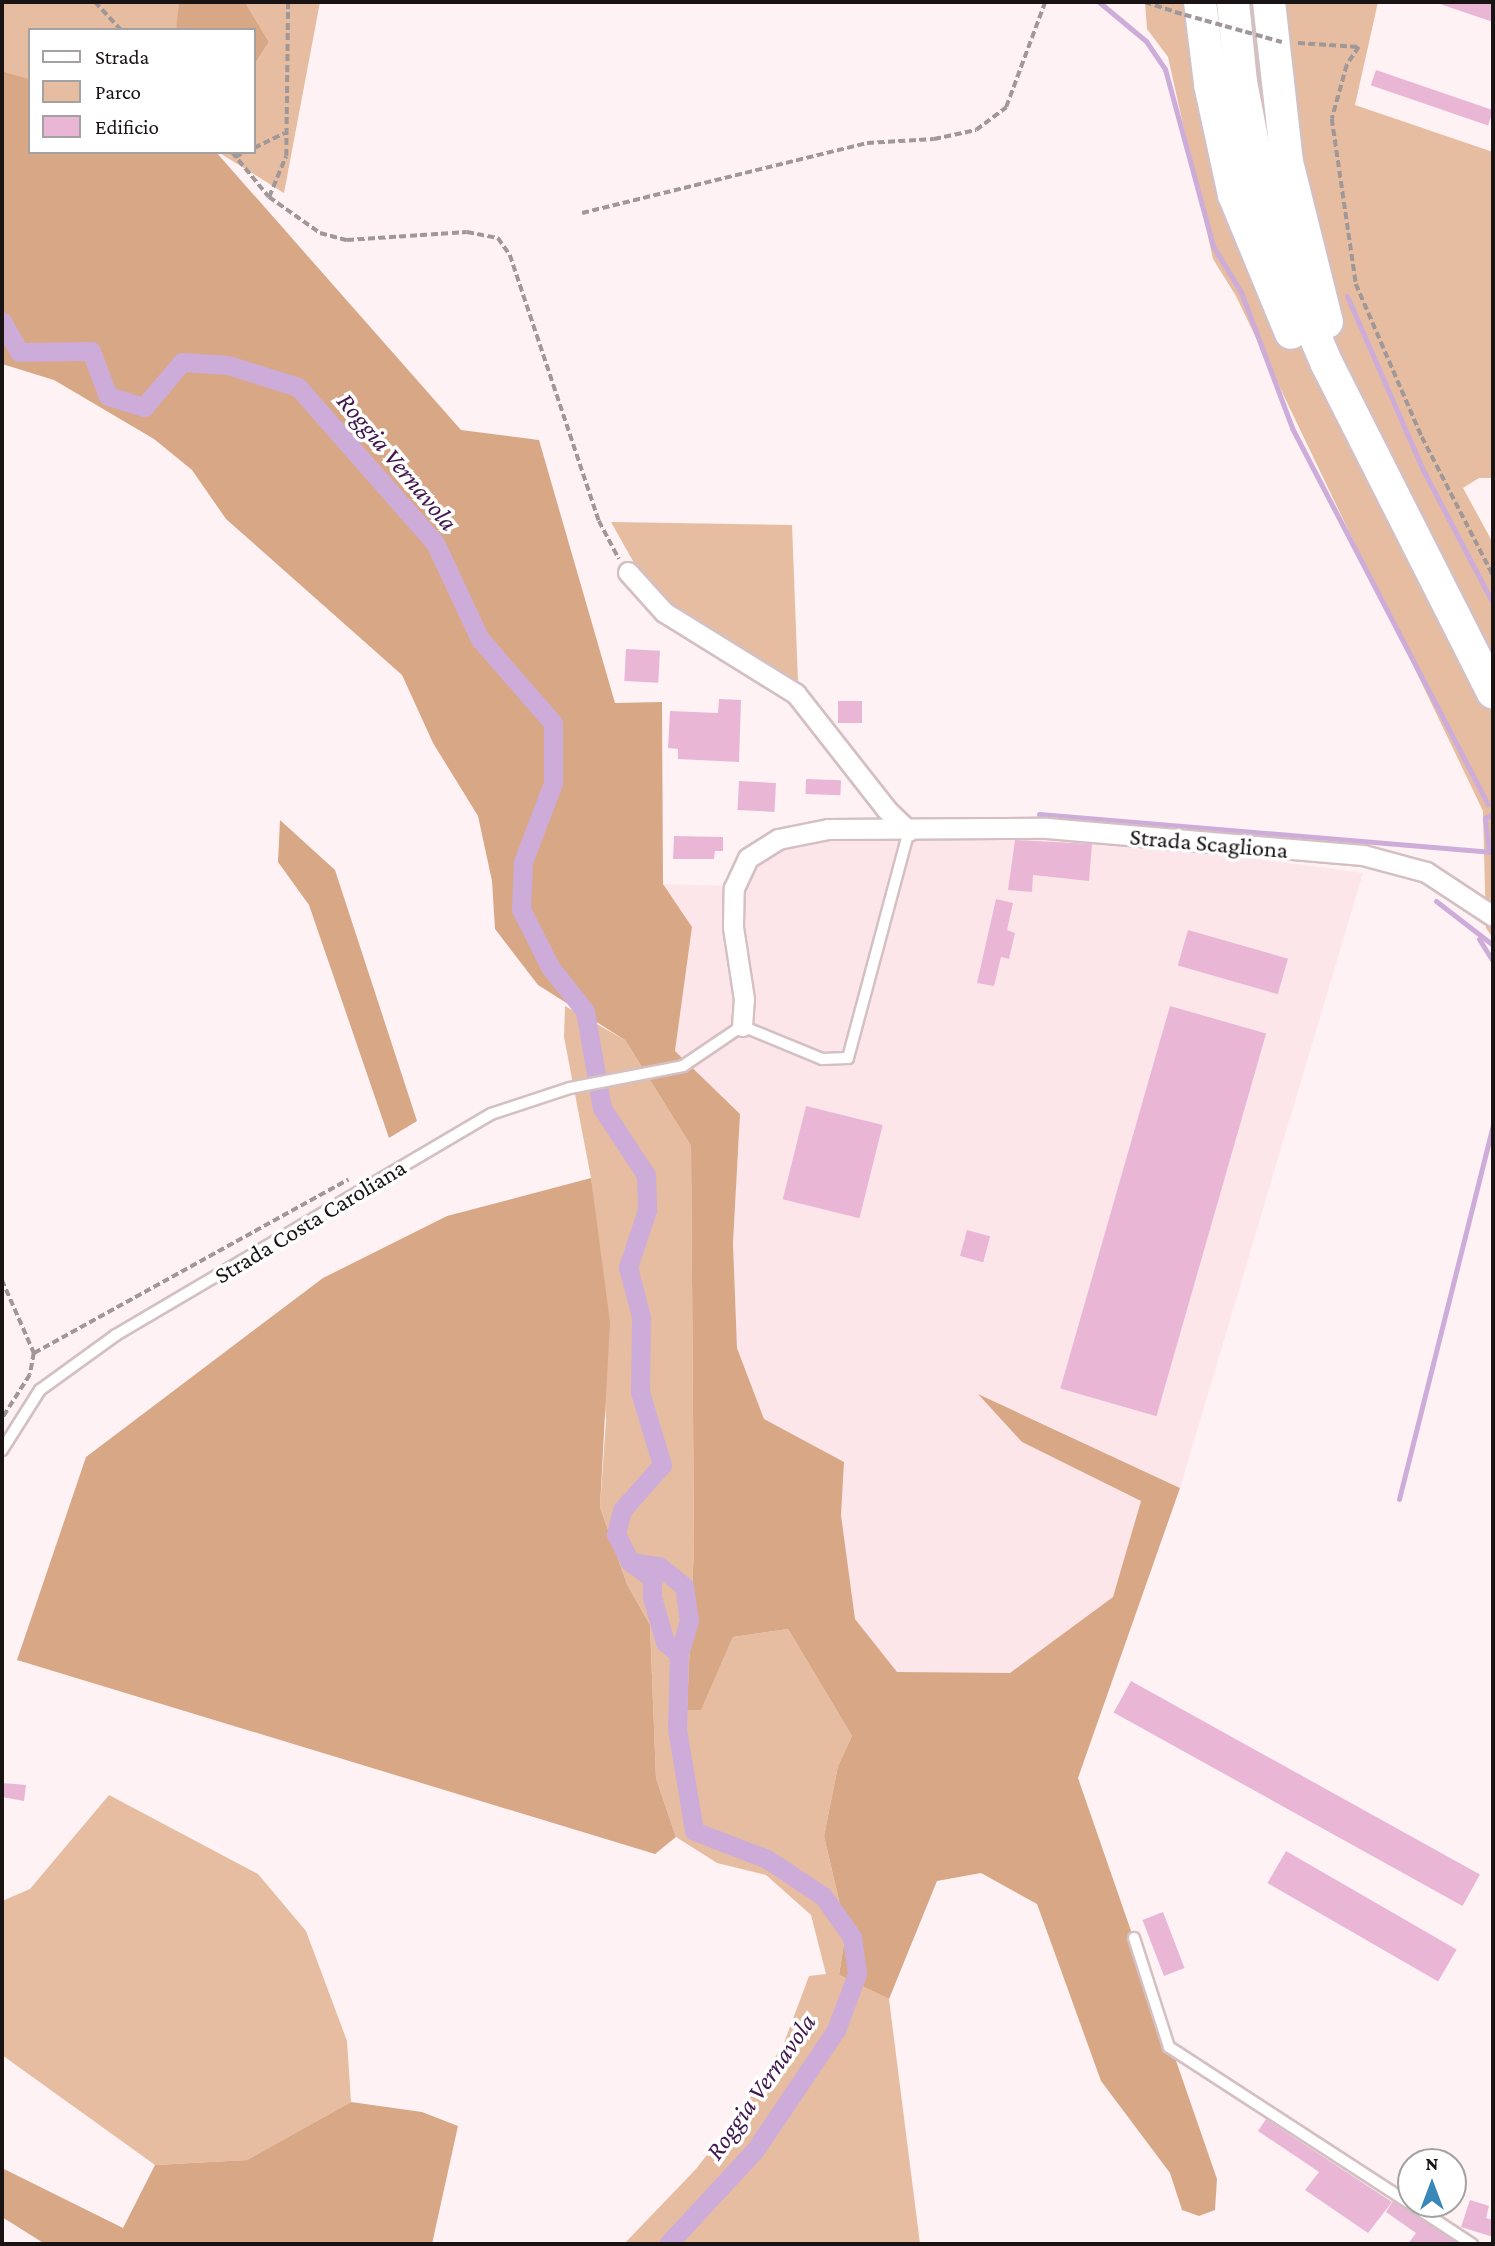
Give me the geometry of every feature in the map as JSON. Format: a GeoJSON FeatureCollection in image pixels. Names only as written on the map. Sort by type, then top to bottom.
{"type":"FeatureCollection","features":[{"type":"Feature","properties":{"kind":"main road"},"geometry":{"type":"LineString","coordinates":[[1233,2],[1254,147],[1286,269],[1327,364],[1493,692]]}},
{"type":"Feature","properties":{"kind":"main road"},"geometry":{"type":"LineString","coordinates":[[1269,2],[1287,162],[1312,269],[1324,316],[1392,494]]}},
{"type":"Feature","properties":{"kind":"main road"},"geometry":{"type":"LineString","coordinates":[[1187,7],[1234,195],[1271,291],[1338,421],[1392,494]]}},
{"type":"Feature","properties":{"kind":"street"},"geometry":{"type":"LineString","coordinates":[[628,572],[664,612],[796,694],[887,810],[909,831]]}},
{"type":"Feature","properties":{"kind":"street","name":"Strada Scagliona"},"geometry":{"type":"LineString","coordinates":[[742,1026],[744,999],[733,908],[734,888],[748,859],[778,839],[828,829],[909,831],[1047,828],[1363,855],[1426,872],[1493,916]]}},
{"type":"Feature","properties":{"kind":"lane"},"geometry":{"type":"LineString","coordinates":[[742,1026],[822,1059],[837,1061],[853,1053],[909,831]]}},
{"type":"Feature","properties":{"kind":"lane","name":"Strada Costa Caroliana"},"geometry":{"type":"LineString","coordinates":[[2,1450],[40,1390],[116,1335],[491,1114],[570,1088],[664,1072],[702,1057],[742,1026]]}},
{"type":"Feature","properties":{"kind":"lane"},"geometry":{"type":"LineString","coordinates":[[1134,1938],[1169,2047],[1397,2195]]}},
{"type":"Feature","properties":{"kind":"lane"},"geometry":{"type":"LineString","coordinates":[[1432,2218],[1472,2244]]}},
{"type":"Feature","properties":{"kind":"path"},"geometry":{"type":"LineString","coordinates":[[95,2],[119,28]]}},
{"type":"Feature","properties":{"kind":"path"},"geometry":{"type":"LineString","coordinates":[[269,197],[286,156],[288,2]]}},
{"type":"Feature","properties":{"kind":"path"},"geometry":{"type":"LineString","coordinates":[[582,214],[867,142],[934,139],[976,130],[1006,107],[1045,2]]}},
{"type":"Feature","properties":{"kind":"path"},"geometry":{"type":"LineString","coordinates":[[1145,2],[1187,7],[1282,42],[1359,47],[1347,65],[1332,119],[1356,284],[1422,437],[1493,575]]}},
{"type":"Feature","properties":{"kind":"path"},"geometry":{"type":"LineString","coordinates":[[256,147],[285,133]]}},
{"type":"Feature","properties":{"kind":"path"},"geometry":{"type":"LineString","coordinates":[[233,154],[269,197],[303,225],[347,240],[467,232],[498,238],[510,255],[599,521],[628,572]]}},
{"type":"Feature","properties":{"kind":"path"},"geometry":{"type":"LineString","coordinates":[[34,1353],[360,1174]]}},
{"type":"Feature","properties":{"kind":"path"},"geometry":{"type":"LineString","coordinates":[[2,1280],[34,1353],[30,1375],[2,1419]]}},
{"type":"Feature","properties":{"kind":"shaded area"},"geometry":{"type":"Polygon","coordinates":[[[179,2],[245,2],[269,42],[256,62],[256,28],[176,28],[179,2]]]}},
{"type":"Feature","properties":{"kind":"shaded area"},"geometry":{"type":"Polygon","coordinates":[[[2,71],[28,78],[28,154],[218,154],[461,430],[539,440],[615,703],[662,702],[663,884],[692,927],[675,1051],[740,1114],[733,1243],[737,1348],[764,1419],[844,1462],[841,1515],[855,1619],[897,1672],[1010,1673],[1113,1597],[1141,1501],[1022,1442],[978,1394],[1180,1488],[1078,1778],[1217,2179],[1215,2210],[1199,2216],[1182,2210],[1170,2173],[1101,2081],[1037,1904],[981,1873],[937,1881],[889,1999],[839,1975],[846,1931],[824,1836],[838,1766],[852,1736],[788,1629],[733,1637],[701,1710],[687,1710],[694,1545],[691,1146],[625,1040],[538,985],[495,929],[492,881],[478,816],[433,743],[402,675],[226,519],[192,470],[154,439],[54,380],[2,364],[2,71]]]}},
{"type":"Feature","properties":{"kind":"shaded area"},"geometry":{"type":"Polygon","coordinates":[[[280,820],[335,870],[417,1121],[389,1138],[309,905],[278,862],[280,820]]]}},
{"type":"Feature","properties":{"kind":"shaded area"},"geometry":{"type":"Polygon","coordinates":[[[1031,828],[1363,873],[1180,1488],[981,1395],[1022,1442],[1141,1501],[1113,1597],[1010,1673],[897,1673],[855,1619],[841,1515],[843,1462],[764,1419],[737,1348],[733,1243],[740,1114],[675,1051],[692,927],[663,884],[734,886],[775,839],[1031,828]]]}},
{"type":"Feature","properties":{"kind":"shaded area"},"geometry":{"type":"Polygon","coordinates":[[[591,1178],[610,1322],[600,1507],[627,1584],[650,1625],[656,1778],[676,1837],[655,1854],[17,1660],[86,1457],[323,1278],[447,1216],[591,1178]]]}},
{"type":"Feature","properties":{"kind":"shaded area"},"geometry":{"type":"Polygon","coordinates":[[[351,2102],[422,2112],[458,2126],[432,2244],[45,2244],[2,2217],[2,2168],[123,2228],[155,2165],[247,2160],[351,2102]]]}},
{"type":"Feature","properties":{"kind":"green space"},"geometry":{"type":"Polygon","coordinates":[[[2,2],[182,2],[176,28],[28,28],[28,78],[2,71],[2,2]]]}},
{"type":"Feature","properties":{"kind":"green space"},"geometry":{"type":"Polygon","coordinates":[[[245,2],[320,2],[284,193],[221,154],[256,154],[256,62],[269,42],[245,2]]]}},
{"type":"Feature","properties":{"kind":"green space"},"geometry":{"type":"Polygon","coordinates":[[[1145,2],[1378,2],[1355,105],[1493,152],[1493,478],[1479,478],[1463,488],[1493,543],[1493,938],[1486,928],[1483,811],[1236,296],[1213,259],[1168,57],[1147,29],[1145,2]]]}},
{"type":"Feature","properties":{"kind":"green space"},"geometry":{"type":"Polygon","coordinates":[[[611,522],[792,525],[798,682],[684,614],[647,586],[611,522]]]}},
{"type":"Feature","properties":{"kind":"green space"},"geometry":{"type":"Polygon","coordinates":[[[565,1006],[625,1040],[691,1146],[694,1545],[687,1709],[701,1709],[733,1637],[788,1629],[852,1736],[838,1766],[824,1836],[846,1931],[839,1975],[889,1999],[920,2244],[624,2244],[696,2169],[742,2110],[784,2043],[809,1976],[826,1974],[811,1915],[766,1875],[717,1863],[676,1837],[656,1778],[650,1625],[627,1584],[600,1507],[606,1421],[597,1237],[591,1178],[564,1037],[565,1006]]]}},
{"type":"Feature","properties":{"kind":"green space"},"geometry":{"type":"Polygon","coordinates":[[[109,1795],[258,1874],[306,1931],[347,2041],[351,2102],[247,2160],[155,2165],[2,2055],[2,1901],[30,1889],[109,1795]]]}},
{"type":"Feature","properties":{"kind":"building"},"geometry":{"type":"Polygon","coordinates":[[[1493,2],[1493,22],[1440,4],[1493,2]]]}},
{"type":"Feature","properties":{"kind":"building"},"geometry":{"type":"Polygon","coordinates":[[[1376,70],[1493,110],[1488,125],[1371,85],[1376,70]]]}},
{"type":"Feature","properties":{"kind":"building"},"geometry":{"type":"Polygon","coordinates":[[[626,649],[660,651],[658,683],[624,681],[626,649]]]}},
{"type":"Feature","properties":{"kind":"building"},"geometry":{"type":"Polygon","coordinates":[[[719,699],[741,700],[739,762],[678,759],[678,749],[668,748],[670,711],[718,713],[719,699]]]}},
{"type":"Feature","properties":{"kind":"building"},"geometry":{"type":"Polygon","coordinates":[[[838,701],[862,701],[862,723],[838,723],[838,701]]]}},
{"type":"Feature","properties":{"kind":"building"},"geometry":{"type":"Polygon","coordinates":[[[806,779],[841,780],[840,795],[805,794],[806,779]]]}},
{"type":"Feature","properties":{"kind":"building"},"geometry":{"type":"Polygon","coordinates":[[[739,781],[776,783],[774,812],[737,810],[739,781]]]}},
{"type":"Feature","properties":{"kind":"building"},"geometry":{"type":"Polygon","coordinates":[[[674,836],[723,837],[723,851],[715,851],[714,859],[673,859],[674,836]]]}},
{"type":"Feature","properties":{"kind":"building"},"geometry":{"type":"Polygon","coordinates":[[[1015,840],[1092,844],[1089,881],[1033,875],[1032,892],[1008,890],[1015,840]]]}},
{"type":"Feature","properties":{"kind":"building"},"geometry":{"type":"Polygon","coordinates":[[[996,899],[1013,903],[1007,930],[1015,933],[1009,959],[1001,957],[994,986],[977,983],[996,899]]]}},
{"type":"Feature","properties":{"kind":"building"},"geometry":{"type":"Polygon","coordinates":[[[1188,930],[1288,959],[1278,994],[1178,966],[1188,930]]]}},
{"type":"Feature","properties":{"kind":"building"},"geometry":{"type":"Polygon","coordinates":[[[1170,1006],[1266,1034],[1156,1416],[1060,1389],[1170,1006]]]}},
{"type":"Feature","properties":{"kind":"building"},"geometry":{"type":"Polygon","coordinates":[[[806,1106],[883,1125],[859,1218],[783,1199],[806,1106]]]}},
{"type":"Feature","properties":{"kind":"building"},"geometry":{"type":"Polygon","coordinates":[[[967,1230],[990,1236],[983,1262],[960,1256],[967,1230]]]}},
{"type":"Feature","properties":{"kind":"building"},"geometry":{"type":"Polygon","coordinates":[[[1131,1681],[1480,1874],[1463,1906],[1114,1712],[1131,1681]]]}},
{"type":"Feature","properties":{"kind":"building"},"geometry":{"type":"Polygon","coordinates":[[[2,1783],[26,1785],[24,1801],[2,1797],[2,1783]]]}},
{"type":"Feature","properties":{"kind":"building"},"geometry":{"type":"Polygon","coordinates":[[[1286,1851],[1457,1949],[1438,1982],[1268,1883],[1286,1851]]]}},
{"type":"Feature","properties":{"kind":"building"},"geometry":{"type":"Polygon","coordinates":[[[1163,1912],[1185,1968],[1164,1976],[1142,1920],[1163,1912]]]}},
{"type":"Feature","properties":{"kind":"building"},"geometry":{"type":"Polygon","coordinates":[[[1266,2119],[1392,2202],[1368,2233],[1305,2190],[1319,2172],[1258,2131],[1266,2119]]]}},
{"type":"Feature","properties":{"kind":"building"},"geometry":{"type":"Polygon","coordinates":[[[1470,2200],[1489,2206],[1486,2218],[1493,2220],[1493,2237],[1461,2227],[1464,2218],[1467,2218],[1470,2200]]]}},
{"type":"Feature","properties":{"kind":"building"},"geometry":{"type":"Polygon","coordinates":[[[1393,2201],[1397,2204],[1397,2218],[1419,2218],[1459,2244],[1408,2244],[1416,2233],[1386,2212],[1393,2201]]]}},
{"type":"Feature","properties":{"kind":"waterway"},"geometry":{"type":"LineString","coordinates":[[1099,2],[1146,41],[1165,69],[1213,246],[1241,292],[1292,428],[1488,804]]}},
{"type":"Feature","properties":{"kind":"waterway"},"geometry":{"type":"LineString","coordinates":[[1347,296],[1422,468],[1493,603]]}},
{"type":"Feature","properties":{"kind":"waterway","name":"Roggia Vernavola"},"geometry":{"type":"LineString","coordinates":[[2,321],[19,352],[91,351],[108,396],[144,407],[182,362],[228,365],[298,387],[435,543],[480,639],[553,723],[553,783],[523,862],[521,909],[550,967],[585,1011],[602,1108],[646,1175],[647,1210],[628,1267],[641,1317],[640,1392],[662,1465],[622,1510],[616,1534],[630,1562],[659,1566],[684,1586],[689,1621],[679,1654],[677,1729],[694,1831],[767,1859],[823,1896],[852,1937],[857,1974],[836,2030],[755,2150],[668,2244]]}},
{"type":"Feature","properties":{"kind":"waterway"},"geometry":{"type":"LineString","coordinates":[[1039,814],[1489,852],[1485,818],[1493,814]]}},
{"type":"Feature","properties":{"kind":"waterway"},"geometry":{"type":"LineString","coordinates":[[1436,901],[1493,945]]}},
{"type":"Feature","properties":{"kind":"waterway"},"geometry":{"type":"LineString","coordinates":[[1479,939],[1493,961]]}},
{"type":"Feature","properties":{"kind":"waterway"},"geometry":{"type":"LineString","coordinates":[[1399,1499],[1493,1126]]}},
{"type":"Feature","properties":{"kind":"waterway","name":"Roggia Vernavola"},"geometry":{"type":"LineString","coordinates":[[633,1564],[652,1578],[652,1597],[665,1642],[679,1654]]}}]}
